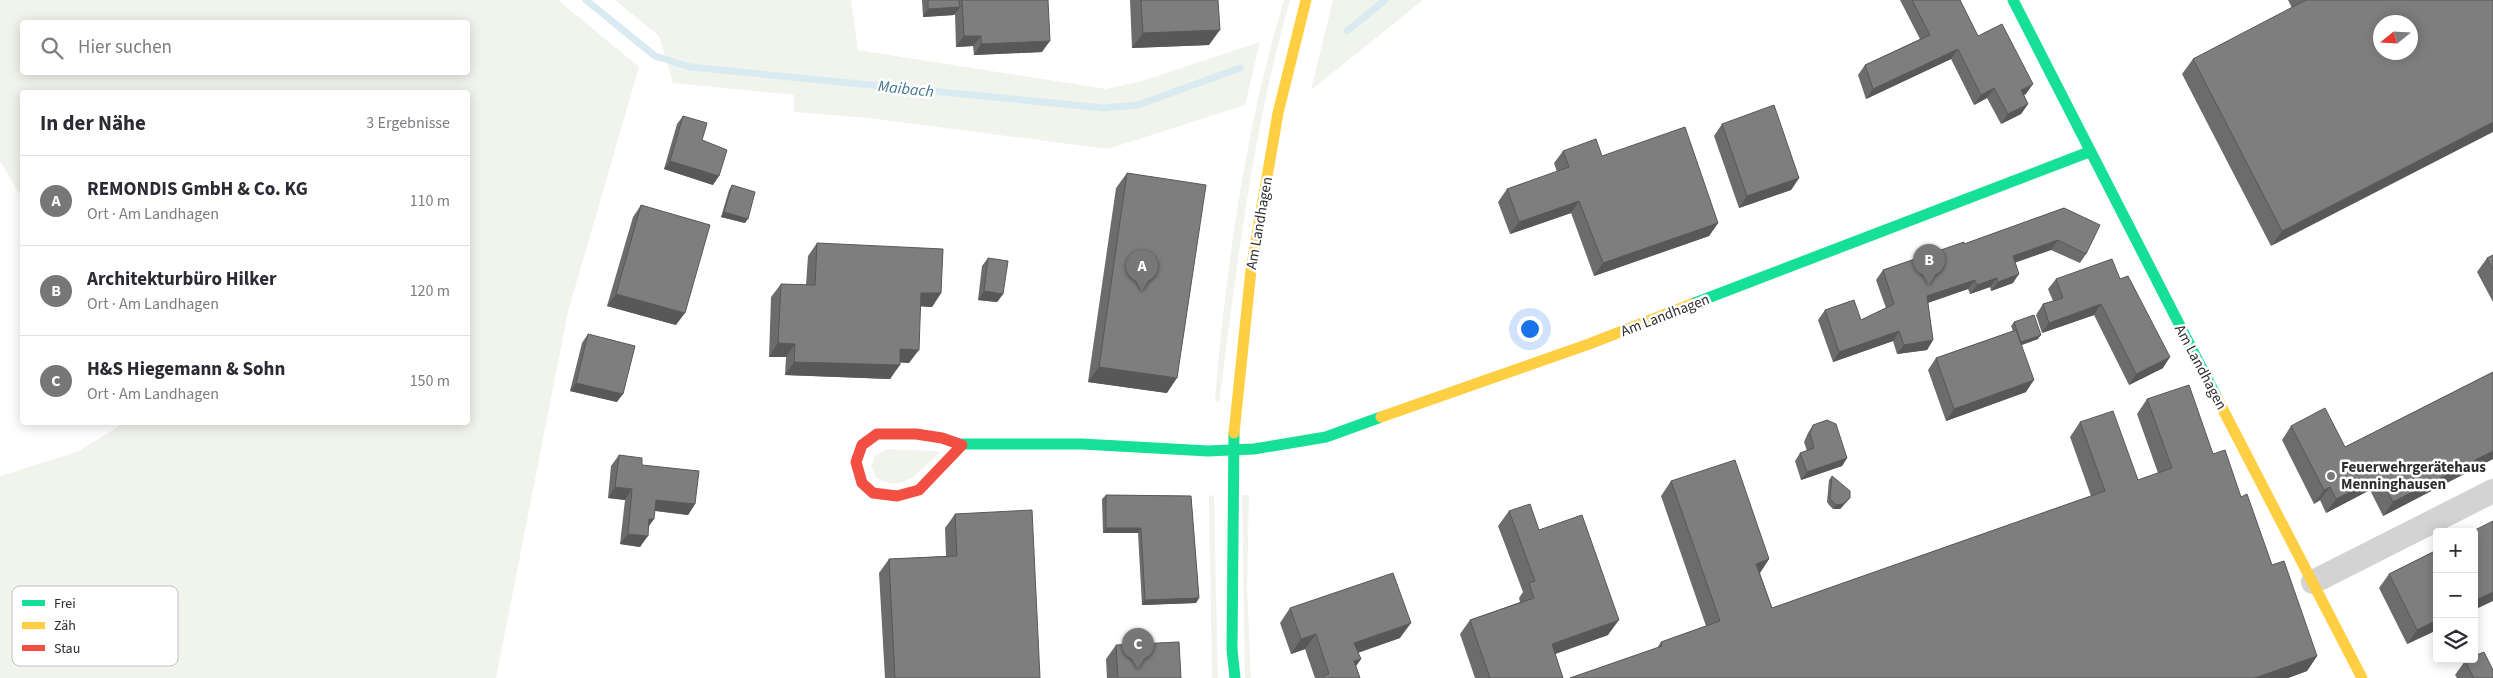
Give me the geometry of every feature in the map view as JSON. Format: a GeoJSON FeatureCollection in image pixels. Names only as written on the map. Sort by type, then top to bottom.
{"type":"FeatureCollection","features":[{"type":"Feature","properties":{"kind":"street","name":"Am Landhagen"},"geometry":{"type":"LineString","coordinates":[[1235,678],[1231,571],[1232,450],[1251,270],[1278,114],[1306,0]]}},
{"type":"Feature","properties":{"kind":"street","name":"Am Landhagen"},"geometry":{"type":"LineString","coordinates":[[2013,0],[2089,152],[2314,582],[2362,678]]}},
{"type":"Feature","properties":{"kind":"street","name":"Am Landhagen"},"geometry":{"type":"LineString","coordinates":[[962,445],[918,490],[909,494],[897,496],[873,493],[862,483],[858,474],[856,462],[859,451],[862,445],[877,434],[916,434],[942,438],[962,445],[1082,444],[1208,451],[1254,449],[1326,437],[1392,416],[1589,344],[2089,152]]}},
{"type":"Feature","properties":{"kind":"street"},"geometry":{"type":"LineString","coordinates":[[2314,582],[2493,491]]}},
{"type":"Feature","properties":{"kind":"shaded area"},"geometry":{"type":"Polygon","coordinates":[[[0,0],[558,0],[639,67],[568,312],[496,678],[0,678],[0,476],[77,452],[121,425],[470,425],[470,90],[20,90],[20,195],[0,161],[0,0]]]}},
{"type":"Feature","properties":{"kind":"shaded area"},"geometry":{"type":"Polygon","coordinates":[[[615,0],[851,0],[858,50],[1106,89],[1142,81],[1260,42],[1245,105],[1108,149],[868,118],[794,112],[794,95],[673,83],[659,36],[615,0]]]}},
{"type":"Feature","properties":{"kind":"shaded area"},"geometry":{"type":"Polygon","coordinates":[[[1284,0],[1290,0],[1265,100],[1247,200],[1219,403],[1215,400],[1225,299],[1239,198],[1258,98],[1284,0]]]}},
{"type":"Feature","properties":{"kind":"shaded area"},"geometry":{"type":"Polygon","coordinates":[[[1333,0],[1423,0],[1311,90],[1333,0]]]}},
{"type":"Feature","properties":{"kind":"shaded area"},"geometry":{"type":"Polygon","coordinates":[[[887,449],[936,451],[939,453],[911,478],[895,483],[876,478],[871,466],[875,456],[887,449]]]}},
{"type":"Feature","properties":{"kind":"shaded area"},"geometry":{"type":"Polygon","coordinates":[[[1209,495],[1214,496],[1218,678],[1212,678],[1209,495]]]}},
{"type":"Feature","properties":{"kind":"shaded area"},"geometry":{"type":"Polygon","coordinates":[[[1242,495],[1249,495],[1247,588],[1251,678],[1245,678],[1242,495]]]}},
{"type":"Feature","properties":{"kind":"building"},"geometry":{"type":"Polygon","coordinates":[[[928,0],[959,0],[960,7],[928,9],[928,0]]]}},
{"type":"Feature","properties":{"kind":"building"},"geometry":{"type":"Polygon","coordinates":[[[962,0],[1048,0],[1050,41],[981,44],[981,36],[964,36],[962,0]]]}},
{"type":"Feature","properties":{"kind":"building"},"geometry":{"type":"Polygon","coordinates":[[[1141,0],[1218,0],[1220,30],[1143,33],[1141,0]]]}},
{"type":"Feature","properties":{"kind":"building"},"geometry":{"type":"Polygon","coordinates":[[[1912,0],[1960,0],[1978,36],[2002,24],[2033,84],[2021,90],[2028,104],[2008,114],[1994,88],[1981,95],[1958,49],[1873,89],[1865,65],[1930,35],[1912,0]]]}},
{"type":"Feature","properties":{"kind":"building"},"geometry":{"type":"Polygon","coordinates":[[[2306,0],[2493,0],[2493,122],[2282,231],[2193,59],[2306,0]]]}},
{"type":"Feature","properties":{"kind":"building"},"geometry":{"type":"Polygon","coordinates":[[[1774,105],[1799,178],[1747,196],[1722,124],[1774,105]]]}},
{"type":"Feature","properties":{"kind":"building"},"geometry":{"type":"Polygon","coordinates":[[[683,116],[707,123],[702,140],[727,150],[719,176],[670,161],[683,116]]]}},
{"type":"Feature","properties":{"kind":"building"},"geometry":{"type":"Polygon","coordinates":[[[1685,127],[1718,223],[1603,263],[1579,201],[1519,222],[1507,189],[1569,167],[1563,151],[1596,139],[1602,156],[1685,127]]]}},
{"type":"Feature","properties":{"kind":"building"},"geometry":{"type":"Polygon","coordinates":[[[1127,173],[1206,185],[1177,378],[1099,367],[1127,173]]]}},
{"type":"Feature","properties":{"kind":"building"},"geometry":{"type":"Polygon","coordinates":[[[732,185],[755,192],[748,219],[724,212],[732,185]]]}},
{"type":"Feature","properties":{"kind":"building"},"geometry":{"type":"Polygon","coordinates":[[[641,205],[710,225],[685,313],[616,294],[641,205]]]}},
{"type":"Feature","properties":{"kind":"building"},"geometry":{"type":"Polygon","coordinates":[[[2064,208],[2100,225],[2086,254],[2058,240],[2013,256],[2019,274],[1998,282],[1997,278],[1977,285],[1975,280],[1927,296],[1933,340],[1904,345],[1899,331],[1839,352],[1825,310],[1854,300],[1861,320],[1894,304],[1883,270],[1964,242],[1964,244],[2064,208]]]}},
{"type":"Feature","properties":{"kind":"building"},"geometry":{"type":"Polygon","coordinates":[[[817,243],[943,249],[941,293],[921,293],[919,350],[900,349],[900,365],[794,362],[795,344],[778,343],[781,284],[815,285],[817,243]]]}},
{"type":"Feature","properties":{"kind":"building"},"geometry":{"type":"Polygon","coordinates":[[[2493,255],[2493,270],[2487,258],[2493,255]]]}},
{"type":"Feature","properties":{"kind":"building"},"geometry":{"type":"Polygon","coordinates":[[[988,258],[1008,261],[1003,294],[984,291],[988,258]]]}},
{"type":"Feature","properties":{"kind":"building"},"geometry":{"type":"Polygon","coordinates":[[[2112,259],[2120,279],[2128,276],[2170,357],[2136,374],[2101,304],[2049,323],[2043,304],[2063,298],[2056,279],[2112,259]]]}},
{"type":"Feature","properties":{"kind":"building"},"geometry":{"type":"Polygon","coordinates":[[[2034,315],[2041,335],[2021,342],[2014,322],[2034,315]]]}},
{"type":"Feature","properties":{"kind":"building"},"geometry":{"type":"Polygon","coordinates":[[[2016,330],[2034,380],[1954,409],[1936,358],[2016,330]]]}},
{"type":"Feature","properties":{"kind":"building"},"geometry":{"type":"Polygon","coordinates":[[[588,334],[635,346],[623,394],[576,383],[588,334]]]}},
{"type":"Feature","properties":{"kind":"building"},"geometry":{"type":"Polygon","coordinates":[[[2493,372],[2493,451],[2393,502],[2380,477],[2336,499],[2330,487],[2324,490],[2291,426],[2325,408],[2345,447],[2493,372]]]}},
{"type":"Feature","properties":{"kind":"building"},"geometry":{"type":"Polygon","coordinates":[[[2189,385],[2213,454],[2225,450],[2241,497],[2247,494],[2272,565],[2284,561],[2317,656],[2255,678],[1570,678],[1662,646],[1661,642],[1720,621],[1671,481],[1735,460],[1769,559],[1756,564],[1772,608],[2105,491],[2080,422],[2113,411],[2138,480],[2172,468],[2147,399],[2189,385]]]}},
{"type":"Feature","properties":{"kind":"building"},"geometry":{"type":"Polygon","coordinates":[[[1827,420],[1836,424],[1847,458],[1807,472],[1800,453],[1814,448],[1810,433],[1813,425],[1827,420]]]}},
{"type":"Feature","properties":{"kind":"building"},"geometry":{"type":"Polygon","coordinates":[[[619,455],[642,458],[642,465],[699,471],[695,504],[656,500],[654,519],[649,519],[648,536],[628,534],[632,489],[615,487],[619,455]]]}},
{"type":"Feature","properties":{"kind":"building"},"geometry":{"type":"Polygon","coordinates":[[[1832,476],[1850,491],[1850,498],[1843,504],[1836,505],[1830,498],[1832,476]]]}},
{"type":"Feature","properties":{"kind":"building"},"geometry":{"type":"Polygon","coordinates":[[[1106,495],[1191,496],[1199,598],[1145,600],[1141,528],[1106,528],[1106,495]]]}},
{"type":"Feature","properties":{"kind":"building"},"geometry":{"type":"Polygon","coordinates":[[[1530,504],[1539,530],[1582,515],[1619,620],[1552,644],[1563,678],[1490,678],[1470,620],[1534,598],[1529,583],[1535,581],[1509,511],[1530,504]]]}},
{"type":"Feature","properties":{"kind":"building"},"geometry":{"type":"Polygon","coordinates":[[[1032,510],[1040,678],[895,678],[889,559],[957,556],[955,514],[1032,510]]]}},
{"type":"Feature","properties":{"kind":"building"},"geometry":{"type":"Polygon","coordinates":[[[2493,521],[2493,592],[2478,599],[2478,573],[2478,528],[2493,521]]]}},
{"type":"Feature","properties":{"kind":"building"},"geometry":{"type":"Polygon","coordinates":[[[2433,552],[2433,622],[2417,630],[2389,574],[2433,552]]]}},
{"type":"Feature","properties":{"kind":"building"},"geometry":{"type":"Polygon","coordinates":[[[1393,573],[1411,623],[1354,643],[1361,659],[1354,661],[1360,678],[1324,678],[1323,676],[1329,674],[1316,634],[1301,639],[1290,608],[1393,573]]]}},
{"type":"Feature","properties":{"kind":"building"},"geometry":{"type":"Polygon","coordinates":[[[1179,642],[1181,678],[1118,678],[1116,645],[1179,642]]]}},
{"type":"Feature","properties":{"kind":"building"},"geometry":{"type":"Polygon","coordinates":[[[2484,652],[2493,670],[2493,678],[2474,678],[2466,663],[2478,663],[2478,654],[2484,652]]]}},
{"type":"Feature","properties":{"kind":"waterway","name":"Maibach"},"geometry":{"type":"LineString","coordinates":[[586,0],[655,56],[690,67],[1103,108],[1138,105],[1240,68]]}},
{"type":"Feature","properties":{"kind":"waterway","name":"Maibach"},"geometry":{"type":"LineString","coordinates":[[1347,31],[1385,0]]}},
{"type":"Feature","properties":{"kind":"traffic: fast"},"geometry":{"type":"LineString","coordinates":[[2013,0],[2217,398]]}},
{"type":"Feature","properties":{"kind":"traffic: fast"},"geometry":{"type":"LineString","coordinates":[[1692,304],[2089,152]]}},
{"type":"Feature","properties":{"kind":"traffic: fast"},"geometry":{"type":"LineString","coordinates":[[959,444],[1082,444],[1208,451],[1254,449],[1326,437],[1381,417]]}},
{"type":"Feature","properties":{"kind":"traffic: fast"},"geometry":{"type":"LineString","coordinates":[[1234,433],[1232,649],[1235,678]]}},
{"type":"Feature","properties":{"kind":"traffic: slow"},"geometry":{"type":"LineString","coordinates":[[1234,433],[1251,270],[1278,113],[1306,0]]}},
{"type":"Feature","properties":{"kind":"traffic: slow"},"geometry":{"type":"LineString","coordinates":[[1381,417],[1589,344],[1692,304]]}},
{"type":"Feature","properties":{"kind":"traffic: slow"},"geometry":{"type":"LineString","coordinates":[[2217,398],[2362,678]]}},
{"type":"Feature","properties":{"kind":"traffic: jam"},"geometry":{"type":"LineString","coordinates":[[959,444],[942,438],[916,434],[877,434],[862,445],[856,462],[862,483],[873,493],[897,496],[919,490],[962,445]]}},
{"type":"Feature","properties":{"kind":"place","name":"Architekturbüro Hilker"},"geometry":{"type":"Point","coordinates":[1929,285]}},
{"type":"Feature","properties":{"kind":"place","name":"REMONDIS GmbH & Co. KG"},"geometry":{"type":"Point","coordinates":[1142,291]}},
{"type":"Feature","properties":{"kind":"place","name":"Feuerwehrgerätehaus Menninghausen"},"geometry":{"type":"Point","coordinates":[2331,476]}},
{"type":"Feature","properties":{"kind":"place","name":"H&S Hiegemann & Sohn"},"geometry":{"type":"Point","coordinates":[1138,669]}}]}
